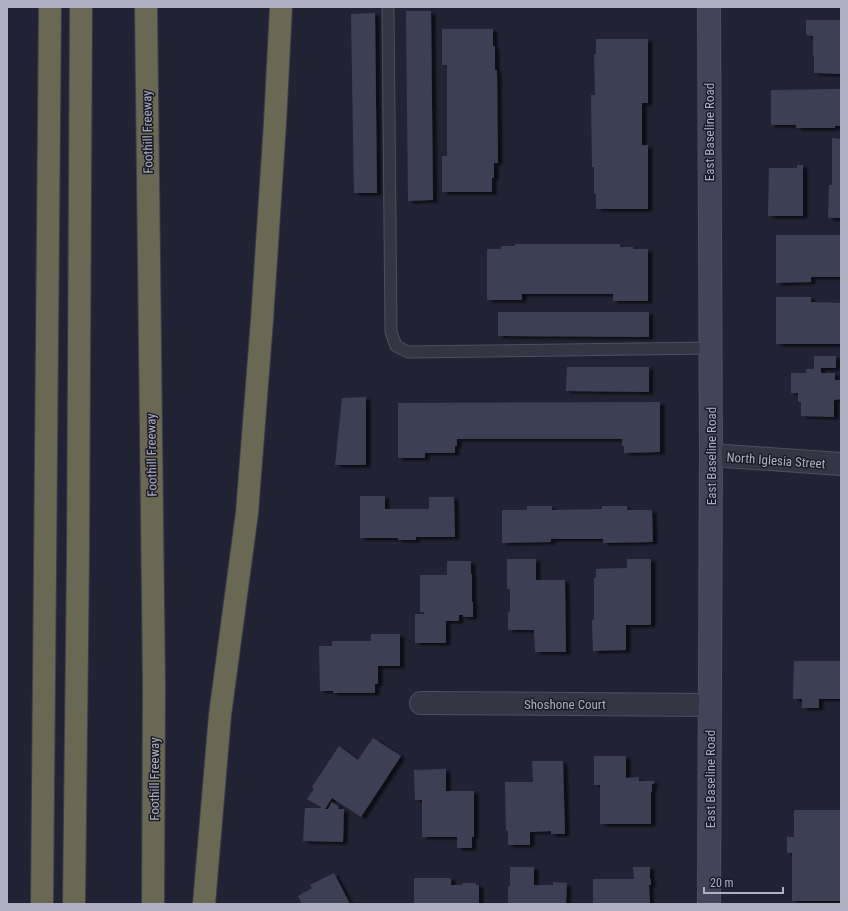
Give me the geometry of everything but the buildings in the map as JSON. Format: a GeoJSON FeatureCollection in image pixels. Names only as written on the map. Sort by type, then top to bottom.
{"type":"FeatureCollection","features":[{"type":"Feature","properties":{"kind":"highway"},"geometry":{"type":"LineString","coordinates":[[42,904],[50,7]]}},
{"type":"Feature","properties":{"kind":"highway"},"geometry":{"type":"LineString","coordinates":[[74,904],[78,555],[81,7]]}},
{"type":"Feature","properties":{"kind":"highway","name":"Foothill Freeway"},"geometry":{"type":"LineString","coordinates":[[146,7],[154,686],[153,903]]}},
{"type":"Feature","properties":{"kind":"highway"},"geometry":{"type":"LineString","coordinates":[[204,904],[220,715],[247,513],[264,305],[281,7]]}},
{"type":"Feature","properties":{"kind":"main road","name":"East Baseline Road"},"geometry":{"type":"LineString","coordinates":[[709,7],[711,456],[709,904]]}},
{"type":"Feature","properties":{"kind":"street","name":"North Iglesia Street"},"geometry":{"type":"LineString","coordinates":[[711,456],[841,464]]}},
{"type":"Feature","properties":{"kind":"street","name":"Shoshone Court"},"geometry":{"type":"LineString","coordinates":[[421,703],[710,705]]}},
{"type":"Feature","properties":{"kind":"lane"},"geometry":{"type":"LineString","coordinates":[[388,7],[390,332],[396,346],[408,352],[710,348]]}}]}
